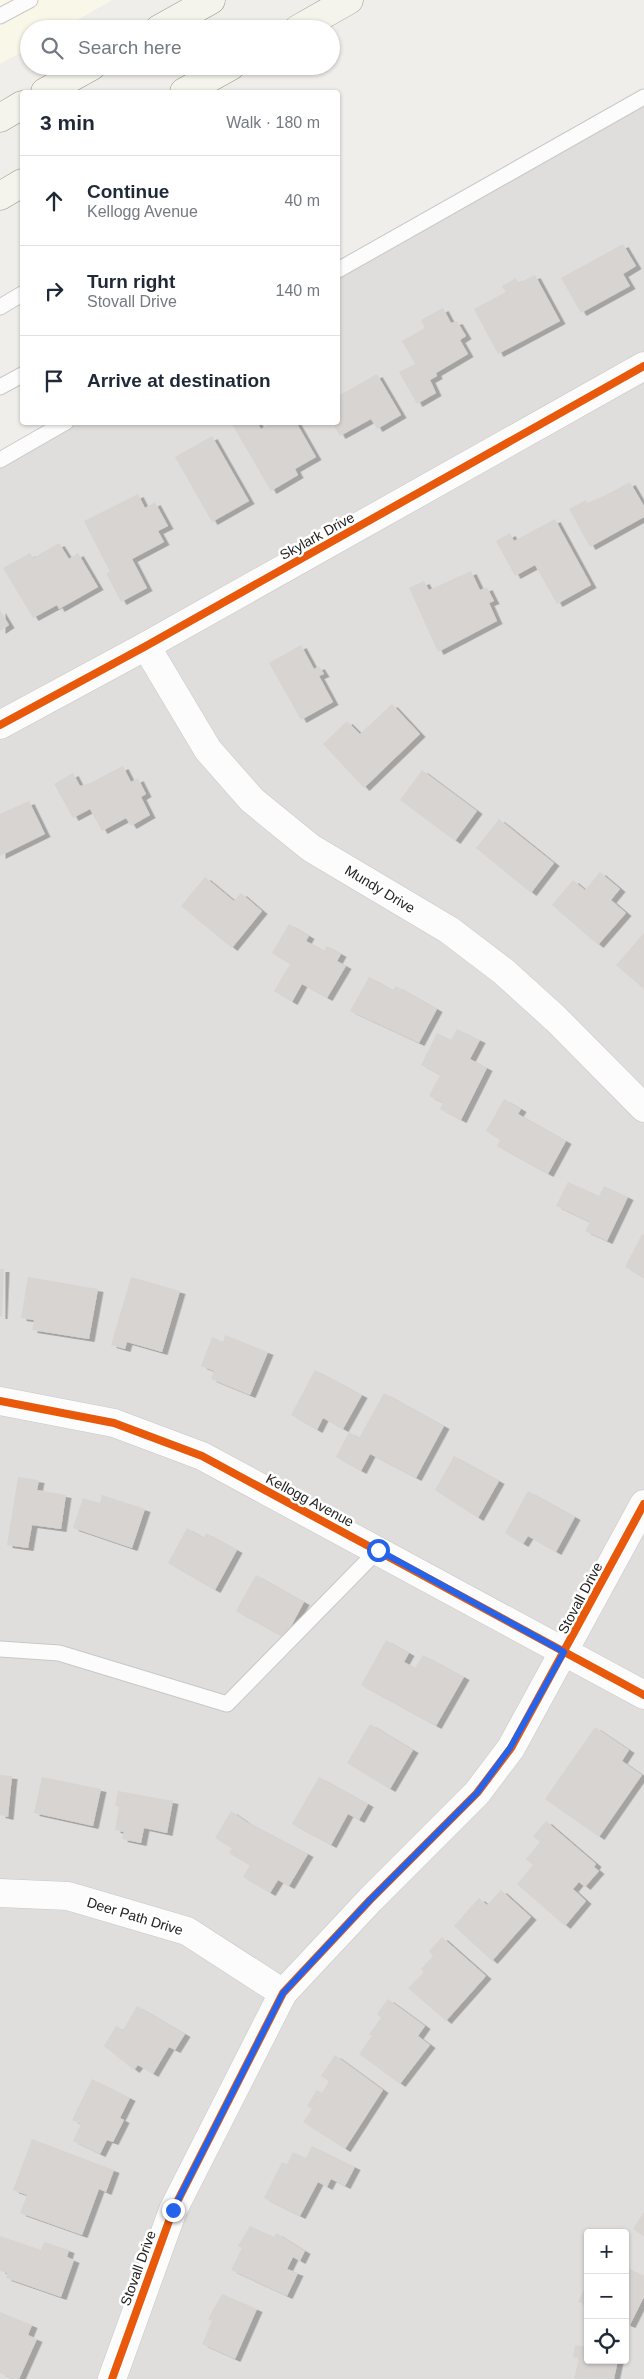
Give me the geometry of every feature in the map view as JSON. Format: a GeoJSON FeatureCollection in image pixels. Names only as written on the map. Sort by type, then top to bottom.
{"type":"FeatureCollection","features":[{"type":"Feature","properties":{"kind":"main road"},"geometry":{"type":"LineString","coordinates":[[175,20],[211,0]]}},
{"type":"Feature","properties":{"kind":"main road"},"geometry":{"type":"LineString","coordinates":[[314,20],[349,0]]}},
{"type":"Feature","properties":{"kind":"main road"},"geometry":{"type":"LineString","coordinates":[[49,90],[76,75]]}},
{"type":"Feature","properties":{"kind":"main road"},"geometry":{"type":"LineString","coordinates":[[188,90],[215,75]]}},
{"type":"Feature","properties":{"kind":"main road"},"geometry":{"type":"LineString","coordinates":[[0,118],[20,106]]}},
{"type":"Feature","properties":{"kind":"main road"},"geometry":{"type":"LineString","coordinates":[[0,196],[20,184]]}},
{"type":"Feature","properties":{"kind":"street","name":"Skylark Drive"},"geometry":{"type":"LineString","coordinates":[[0,725],[146,646],[644,366]]}},
{"type":"Feature","properties":{"kind":"street","name":"Mundy Drive"},"geometry":{"type":"LineString","coordinates":[[146,646],[208,750],[252,800],[311,848],[448,930],[503,971],[556,1019],[644,1108]]}},
{"type":"Feature","properties":{"kind":"street","name":"Kellogg Avenue"},"geometry":{"type":"LineString","coordinates":[[0,1401],[114,1422],[202,1456],[644,1695]]}},
{"type":"Feature","properties":{"kind":"street","name":"Stovall Drive"},"geometry":{"type":"LineString","coordinates":[[112,2379],[173,2210],[283,1993],[370,1900],[477,1793],[510,1748],[644,1504]]}},
{"type":"Feature","properties":{"kind":"street","name":"Deer Path Drive"},"geometry":{"type":"LineString","coordinates":[[0,1893],[68,1896],[187,1931],[283,1993]]}},
{"type":"Feature","properties":{"kind":"lane"},"geometry":{"type":"LineString","coordinates":[[0,16],[30,0]]}},
{"type":"Feature","properties":{"kind":"lane"},"geometry":{"type":"LineString","coordinates":[[340,269],[644,97]]}},
{"type":"Feature","properties":{"kind":"lane"},"geometry":{"type":"LineString","coordinates":[[0,306],[20,295]]}},
{"type":"Feature","properties":{"kind":"lane"},"geometry":{"type":"LineString","coordinates":[[0,387],[20,376]]}},
{"type":"Feature","properties":{"kind":"lane"},"geometry":{"type":"LineString","coordinates":[[0,460],[61,425]]}},
{"type":"Feature","properties":{"kind":"lane"},"geometry":{"type":"LineString","coordinates":[[0,1649],[59,1653],[227,1704],[378,1550]]}},
{"type":"Feature","properties":{"kind":"shaded area"},"geometry":{"type":"Polygon","coordinates":[[[0,0],[112,0],[78,20],[20,20],[20,53],[0,64],[0,0]]]}},
{"type":"Feature","properties":{"kind":"shaded area"},"geometry":{"type":"Polygon","coordinates":[[[644,106],[644,2379],[0,2379],[0,465],[72,425],[340,425],[340,276],[644,106]]]}},
{"type":"Feature","properties":{"kind":"building"},"geometry":{"type":"Polygon","coordinates":[[[623,244],[636,266],[623,274],[630,286],[581,313],[561,278],[623,244]]]}},
{"type":"Feature","properties":{"kind":"building"},"geometry":{"type":"Polygon","coordinates":[[[535,275],[560,321],[498,354],[474,309],[506,292],[502,286],[516,278],[518,283],[535,275]]]}},
{"type":"Feature","properties":{"kind":"building"},"geometry":{"type":"Polygon","coordinates":[[[443,308],[451,323],[457,321],[466,336],[460,340],[468,354],[436,373],[437,376],[430,380],[436,393],[417,404],[399,372],[415,364],[402,341],[425,328],[421,320],[443,308]]]}},
{"type":"Feature","properties":{"kind":"building"},"geometry":{"type":"Polygon","coordinates":[[[377,374],[401,415],[377,429],[371,419],[340,436],[334,425],[340,425],[340,395],[377,374]]]}},
{"type":"Feature","properties":{"kind":"building"},"geometry":{"type":"Polygon","coordinates":[[[233,425],[259,425],[261,429],[268,425],[298,425],[316,457],[295,469],[298,475],[271,491],[233,425]]]}},
{"type":"Feature","properties":{"kind":"building"},"geometry":{"type":"Polygon","coordinates":[[[212,436],[249,501],[212,522],[175,457],[212,436]]]}},
{"type":"Feature","properties":{"kind":"building"},"geometry":{"type":"Polygon","coordinates":[[[630,482],[644,506],[644,517],[590,547],[569,509],[586,500],[587,503],[604,496],[630,482]]]}},
{"type":"Feature","properties":{"kind":"building"},"geometry":{"type":"Polygon","coordinates":[[[138,494],[145,508],[155,502],[168,526],[158,531],[164,542],[132,559],[147,588],[121,602],[106,573],[110,572],[84,521],[138,494]]]}},
{"type":"Feature","properties":{"kind":"building"},"geometry":{"type":"Polygon","coordinates":[[[555,519],[591,585],[557,604],[535,565],[515,576],[496,541],[510,533],[514,541],[555,519]]]}},
{"type":"Feature","properties":{"kind":"building"},"geometry":{"type":"Polygon","coordinates":[[[59,543],[69,559],[78,553],[98,587],[59,609],[57,605],[33,618],[3,568],[30,553],[33,558],[59,543]]]}},
{"type":"Feature","properties":{"kind":"building"},"geometry":{"type":"Polygon","coordinates":[[[471,571],[480,590],[487,587],[494,601],[489,603],[497,621],[438,652],[409,588],[424,581],[429,590],[471,571]]]}},
{"type":"Feature","properties":{"kind":"building"},"geometry":{"type":"Polygon","coordinates":[[[0,610],[9,625],[0,631],[0,610]]]}},
{"type":"Feature","properties":{"kind":"building"},"geometry":{"type":"Polygon","coordinates":[[[301,645],[314,669],[319,666],[324,674],[319,676],[333,702],[301,720],[269,663],[301,645]]]}},
{"type":"Feature","properties":{"kind":"building"},"geometry":{"type":"Polygon","coordinates":[[[392,704],[420,734],[364,788],[323,744],[347,721],[360,734],[392,704]]]}},
{"type":"Feature","properties":{"kind":"building"},"geometry":{"type":"Polygon","coordinates":[[[123,766],[131,782],[138,778],[146,794],[141,797],[150,815],[131,826],[126,818],[102,831],[90,809],[73,818],[54,784],[73,773],[80,786],[123,766]]]}},
{"type":"Feature","properties":{"kind":"building"},"geometry":{"type":"Polygon","coordinates":[[[422,770],[477,811],[455,841],[400,800],[422,770]]]}},
{"type":"Feature","properties":{"kind":"building"},"geometry":{"type":"Polygon","coordinates":[[[29,801],[45,834],[0,856],[0,814],[29,801]]]}},
{"type":"Feature","properties":{"kind":"building"},"geometry":{"type":"Polygon","coordinates":[[[499,819],[554,863],[531,893],[476,848],[499,819]]]}},
{"type":"Feature","properties":{"kind":"building"},"geometry":{"type":"Polygon","coordinates":[[[600,872],[620,889],[611,900],[626,913],[598,945],[552,905],[573,880],[585,890],[600,872]]]}},
{"type":"Feature","properties":{"kind":"building"},"geometry":{"type":"Polygon","coordinates":[[[205,877],[234,901],[241,893],[262,911],[232,948],[181,906],[205,877]]]}},
{"type":"Feature","properties":{"kind":"building"},"geometry":{"type":"Polygon","coordinates":[[[289,924],[309,936],[306,941],[324,951],[327,946],[341,954],[337,961],[346,966],[327,998],[302,984],[292,1002],[274,991],[290,964],[272,953],[289,924]]]}},
{"type":"Feature","properties":{"kind":"building"},"geometry":{"type":"Polygon","coordinates":[[[644,933],[644,989],[616,965],[644,933]]]}},
{"type":"Feature","properties":{"kind":"building"},"geometry":{"type":"Polygon","coordinates":[[[369,977],[393,990],[396,986],[437,1009],[419,1043],[350,1011],[369,977]]]}},
{"type":"Feature","properties":{"kind":"building"},"geometry":{"type":"Polygon","coordinates":[[[457,1029],[480,1040],[470,1059],[487,1068],[461,1120],[440,1109],[443,1103],[429,1096],[440,1075],[421,1065],[437,1033],[451,1040],[457,1029]]]}},
{"type":"Feature","properties":{"kind":"building"},"geometry":{"type":"Polygon","coordinates":[[[504,1099],[521,1109],[518,1114],[566,1141],[548,1174],[497,1146],[500,1140],[486,1131],[504,1099]]]}},
{"type":"Feature","properties":{"kind":"building"},"geometry":{"type":"Polygon","coordinates":[[[568,1182],[599,1196],[604,1186],[628,1197],[607,1241],[585,1231],[590,1222],[556,1206],[568,1182]]]}},
{"type":"Feature","properties":{"kind":"building"},"geometry":{"type":"Polygon","coordinates":[[[642,1234],[644,1235],[644,1278],[625,1267],[642,1234]]]}},
{"type":"Feature","properties":{"kind":"building"},"geometry":{"type":"Polygon","coordinates":[[[0,1269],[4,1269],[2,1316],[0,1316],[0,1269]]]}},
{"type":"Feature","properties":{"kind":"building"},"geometry":{"type":"Polygon","coordinates":[[[28,1277],[98,1289],[89,1339],[32,1330],[34,1320],[21,1318],[28,1277]]]}},
{"type":"Feature","properties":{"kind":"building"},"geometry":{"type":"Polygon","coordinates":[[[131,1277],[180,1291],[162,1352],[127,1342],[125,1349],[111,1345],[131,1277]]]}},
{"type":"Feature","properties":{"kind":"building"},"geometry":{"type":"Polygon","coordinates":[[[225,1335],[268,1352],[250,1395],[211,1379],[214,1371],[201,1366],[212,1337],[223,1342],[225,1335]]]}},
{"type":"Feature","properties":{"kind":"building"},"geometry":{"type":"Polygon","coordinates":[[[315,1370],[362,1395],[343,1429],[323,1418],[317,1430],[291,1415],[315,1370]]]}},
{"type":"Feature","properties":{"kind":"building"},"geometry":{"type":"Polygon","coordinates":[[[384,1393],[444,1426],[416,1478],[370,1454],[361,1471],[336,1457],[349,1432],[359,1438],[384,1393]]]}},
{"type":"Feature","properties":{"kind":"building"},"geometry":{"type":"Polygon","coordinates":[[[454,1456],[499,1481],[478,1518],[435,1490],[454,1456]]]}},
{"type":"Feature","properties":{"kind":"building"},"geometry":{"type":"Polygon","coordinates":[[[18,1477],[39,1480],[37,1490],[66,1495],[61,1529],[32,1525],[28,1548],[7,1545],[18,1477]]]}},
{"type":"Feature","properties":{"kind":"building"},"geometry":{"type":"Polygon","coordinates":[[[528,1491],[575,1517],[556,1552],[528,1536],[523,1544],[505,1533],[528,1491]]]}},
{"type":"Feature","properties":{"kind":"building"},"geometry":{"type":"Polygon","coordinates":[[[102,1495],[145,1509],[132,1548],[73,1528],[83,1498],[100,1503],[102,1495]]]}},
{"type":"Feature","properties":{"kind":"building"},"geometry":{"type":"Polygon","coordinates":[[[187,1528],[204,1538],[206,1533],[237,1550],[215,1590],[168,1563],[187,1528]]]}},
{"type":"Feature","properties":{"kind":"building"},"geometry":{"type":"Polygon","coordinates":[[[256,1575],[304,1602],[285,1638],[236,1611],[256,1575]]]}},
{"type":"Feature","properties":{"kind":"building"},"geometry":{"type":"Polygon","coordinates":[[[386,1640],[409,1653],[404,1662],[415,1668],[423,1655],[464,1677],[436,1726],[361,1685],[386,1640]]]}},
{"type":"Feature","properties":{"kind":"building"},"geometry":{"type":"Polygon","coordinates":[[[370,1724],[413,1750],[390,1789],[347,1763],[370,1724]]]}},
{"type":"Feature","properties":{"kind":"building"},"geometry":{"type":"Polygon","coordinates":[[[595,1727],[629,1750],[622,1761],[642,1775],[599,1837],[545,1799],[595,1727]]]}},
{"type":"Feature","properties":{"kind":"building"},"geometry":{"type":"Polygon","coordinates":[[[0,1775],[12,1776],[8,1817],[0,1815],[0,1775]]]}},
{"type":"Feature","properties":{"kind":"building"},"geometry":{"type":"Polygon","coordinates":[[[42,1777],[101,1789],[93,1826],[34,1813],[42,1777]]]}},
{"type":"Feature","properties":{"kind":"building"},"geometry":{"type":"Polygon","coordinates":[[[319,1777],[368,1804],[359,1820],[348,1814],[331,1845],[292,1824],[319,1777]]]}},
{"type":"Feature","properties":{"kind":"building"},"geometry":{"type":"Polygon","coordinates":[[[118,1791],[173,1801],[167,1833],[144,1828],[141,1843],[122,1839],[124,1832],[115,1830],[119,1807],[115,1806],[118,1791]]]}},
{"type":"Feature","properties":{"kind":"building"},"geometry":{"type":"Polygon","coordinates":[[[231,1811],[247,1822],[308,1854],[289,1886],[278,1880],[270,1893],[243,1877],[250,1865],[229,1853],[232,1848],[215,1838],[231,1811]]]}},
{"type":"Feature","properties":{"kind":"building"},"geometry":{"type":"Polygon","coordinates":[[[546,1821],[596,1864],[594,1867],[599,1871],[585,1887],[579,1882],[573,1889],[586,1901],[565,1926],[517,1884],[533,1865],[526,1859],[540,1842],[533,1836],[546,1821]]]}},
{"type":"Feature","properties":{"kind":"building"},"geometry":{"type":"Polygon","coordinates":[[[501,1890],[531,1917],[492,1961],[454,1926],[479,1898],[487,1905],[501,1890]]]}},
{"type":"Feature","properties":{"kind":"building"},"geometry":{"type":"Polygon","coordinates":[[[442,1937],[486,1976],[446,2021],[408,1988],[424,1972],[421,1969],[433,1956],[429,1951],[442,1937]]]}},
{"type":"Feature","properties":{"kind":"building"},"geometry":{"type":"Polygon","coordinates":[[[388,1999],[425,2026],[418,2036],[430,2045],[400,2084],[359,2054],[372,2036],[369,2034],[381,2018],[377,2014],[388,1999]]]}},
{"type":"Feature","properties":{"kind":"building"},"geometry":{"type":"Polygon","coordinates":[[[137,2006],[185,2034],[175,2050],[169,2047],[153,2074],[138,2065],[134,2070],[104,2046],[116,2026],[123,2030],[137,2006]]]}},
{"type":"Feature","properties":{"kind":"building"},"geometry":{"type":"Polygon","coordinates":[[[335,2055],[383,2090],[345,2149],[303,2122],[312,2109],[307,2106],[317,2090],[322,2093],[329,2081],[321,2076],[335,2055]]]}},
{"type":"Feature","properties":{"kind":"building"},"geometry":{"type":"Polygon","coordinates":[[[92,2079],[130,2098],[120,2118],[124,2120],[113,2142],[107,2140],[100,2154],[73,2141],[81,2124],[72,2120],[92,2079]]]}},
{"type":"Feature","properties":{"kind":"building"},"geometry":{"type":"Polygon","coordinates":[[[32,2139],[114,2170],[106,2192],[99,2189],[82,2235],[20,2213],[27,2195],[13,2190],[32,2139]]]}},
{"type":"Feature","properties":{"kind":"building"},"geometry":{"type":"Polygon","coordinates":[[[312,2146],[355,2167],[345,2186],[331,2179],[327,2187],[318,2182],[300,2216],[264,2198],[282,2162],[287,2164],[293,2152],[306,2158],[312,2146]]]}},
{"type":"Feature","properties":{"kind":"building"},"geometry":{"type":"Polygon","coordinates":[[[644,2212],[644,2236],[633,2229],[644,2212]]]}},
{"type":"Feature","properties":{"kind":"building"},"geometry":{"type":"Polygon","coordinates":[[[250,2226],[274,2237],[276,2233],[305,2251],[300,2261],[293,2257],[287,2269],[298,2273],[287,2296],[231,2270],[242,2248],[238,2246],[250,2226]]]}},
{"type":"Feature","properties":{"kind":"building"},"geometry":{"type":"Polygon","coordinates":[[[0,2236],[41,2250],[44,2242],[69,2250],[67,2257],[74,2260],[61,2297],[6,2278],[7,2273],[0,2271],[0,2236]]]}},
{"type":"Feature","properties":{"kind":"building"},"geometry":{"type":"Polygon","coordinates":[[[629,2269],[644,2276],[644,2297],[630,2325],[629,2269]]]}},
{"type":"Feature","properties":{"kind":"building"},"geometry":{"type":"Polygon","coordinates":[[[584,2289],[584,2304],[578,2302],[584,2289]]]}},
{"type":"Feature","properties":{"kind":"building"},"geometry":{"type":"Polygon","coordinates":[[[222,2294],[257,2309],[235,2359],[202,2344],[212,2321],[208,2319],[222,2294]]]}},
{"type":"Feature","properties":{"kind":"building"},"geometry":{"type":"Polygon","coordinates":[[[0,2312],[32,2325],[28,2335],[37,2339],[19,2379],[13,2379],[0,2373],[0,2312]]]}},
{"type":"Feature","properties":{"kind":"building"},"geometry":{"type":"Polygon","coordinates":[[[575,2345],[584,2346],[584,2364],[617,2364],[614,2379],[574,2379],[579,2358],[573,2357],[575,2345]]]}},
{"type":"Feature","properties":{"kind":"cycle path"},"geometry":{"type":"LineString","coordinates":[[0,725],[146,646],[644,366]]}},
{"type":"Feature","properties":{"kind":"cycle path"},"geometry":{"type":"LineString","coordinates":[[0,1401],[114,1423],[202,1456],[644,1695]]}},
{"type":"Feature","properties":{"kind":"cycle path"},"geometry":{"type":"LineString","coordinates":[[112,2379],[173,2210],[283,1993],[370,1900],[477,1793],[511,1748],[644,1504]]}},
{"type":"Feature","properties":{"kind":"route"},"geometry":{"type":"LineString","coordinates":[[173,2210],[283,1993],[370,1900],[477,1793],[510,1748],[564,1652],[378,1550]]}}]}
